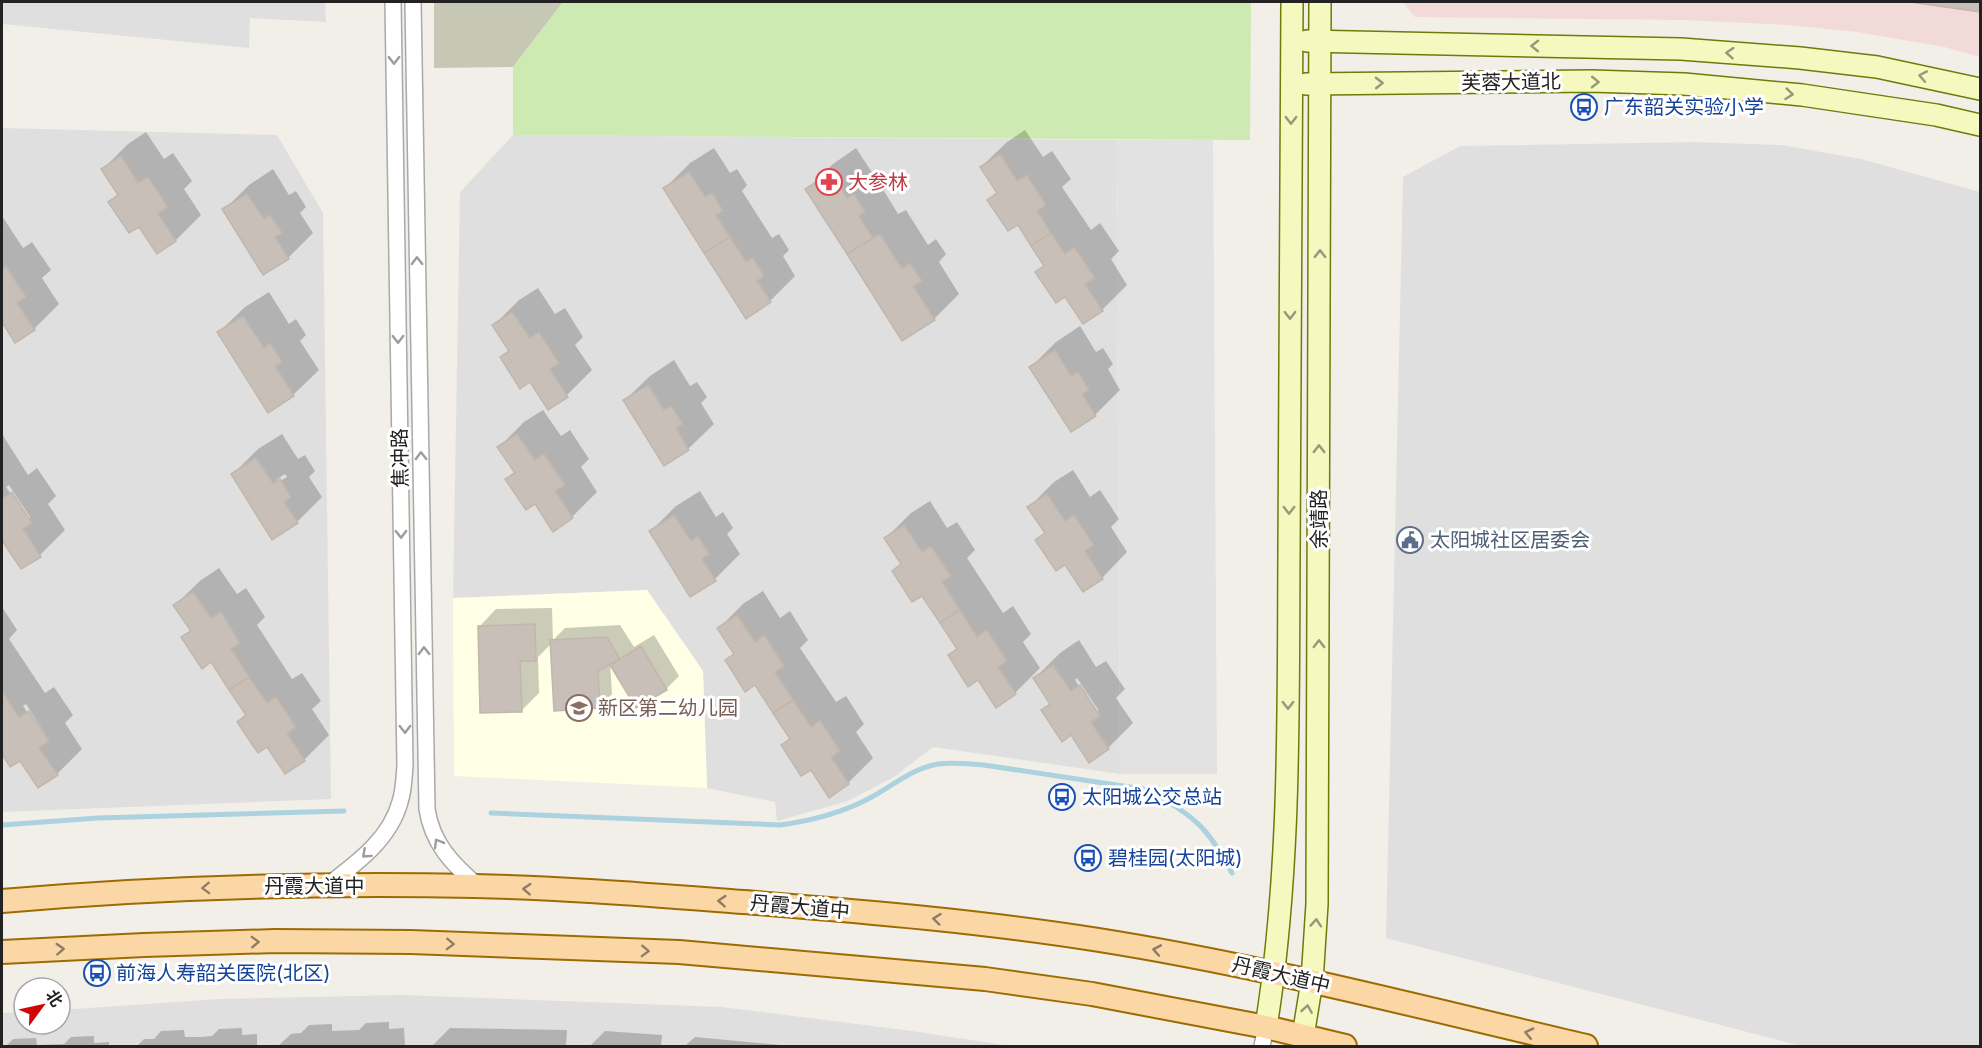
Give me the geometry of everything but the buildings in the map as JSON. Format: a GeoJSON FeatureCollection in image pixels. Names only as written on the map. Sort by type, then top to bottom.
{"type":"FeatureCollection","features":[{"type":"Feature","properties":{"kind":"main road","name":"余靖路"},"geometry":{"type":"LineString","coordinates":[[1264,1037],[1275,973],[1281,910],[1288,753],[1292,2]]}},
{"type":"Feature","properties":{"kind":"main road","name":"余靖路"},"geometry":{"type":"LineString","coordinates":[[1301,1041],[1312,981],[1317,904],[1320,2]]}},
{"type":"Feature","properties":{"kind":"main road","name":"芙蓉大道北"},"geometry":{"type":"LineString","coordinates":[[1292,40],[1682,49],[1800,58],[1877,67],[1980,89]]}},
{"type":"Feature","properties":{"kind":"main road","name":"芙蓉大道北"},"geometry":{"type":"LineString","coordinates":[[1291,84],[1591,81],[1684,84],[1802,95],[1936,115],[1980,125]]}},
{"type":"Feature","properties":{"kind":"main road","name":"丹霞大道中"},"geometry":{"type":"LineString","coordinates":[[2,901],[140,891],[328,885],[478,886],[844,910],[995,925],[1228,963],[1586,1047]]}},
{"type":"Feature","properties":{"kind":"main road"},"geometry":{"type":"LineString","coordinates":[[2,952],[275,941],[411,942],[679,952],[985,979],[1092,994],[1264,1037],[1345,1047]]}},
{"type":"Feature","properties":{"kind":"street","name":"焦冲路"},"geometry":{"type":"LineString","coordinates":[[328,885],[367,853],[385,834],[395,818],[400,802],[405,765],[393,2]]}},
{"type":"Feature","properties":{"kind":"street","name":"焦冲路"},"geometry":{"type":"LineString","coordinates":[[413,2],[427,809],[432,831],[445,855],[460,872],[478,886]]}},
{"type":"Feature","properties":{"kind":"shaded area"},"geometry":{"type":"Polygon","coordinates":[[[2,2],[325,2],[326,22],[250,18],[249,48],[2,24],[2,2]]]}},
{"type":"Feature","properties":{"kind":"shaded area"},"geometry":{"type":"Polygon","coordinates":[[[434,2],[563,2],[513,67],[434,68],[434,2]]]}},
{"type":"Feature","properties":{"kind":"shaded area"},"geometry":{"type":"Polygon","coordinates":[[[1403,2],[1980,2],[1980,57],[1944,47],[1857,32],[1788,25],[1682,20],[1415,17],[1403,2]]]}},
{"type":"Feature","properties":{"kind":"shaded area"},"geometry":{"type":"Polygon","coordinates":[[[2,128],[277,135],[323,213],[331,799],[2,812],[2,128]]]}},
{"type":"Feature","properties":{"kind":"shaded area"},"geometry":{"type":"Polygon","coordinates":[[[513,135],[1116,140],[1120,774],[933,747],[894,777],[848,801],[777,821],[775,802],[707,788],[703,671],[647,590],[453,598],[460,192],[513,135]]]}},
{"type":"Feature","properties":{"kind":"shaded area"},"geometry":{"type":"Polygon","coordinates":[[[1116,140],[1213,140],[1217,774],[1120,774],[1116,140]]]}},
{"type":"Feature","properties":{"kind":"shaded area"},"geometry":{"type":"Polygon","coordinates":[[[1695,142],[1781,145],[1861,159],[1980,192],[1980,1046],[1801,1046],[1386,938],[1403,177],[1460,146],[1695,142]]]}},
{"type":"Feature","properties":{"kind":"shaded area","name":"新区第二幼儿园"},"geometry":{"type":"Polygon","coordinates":[[[647,590],[703,671],[707,788],[454,776],[453,598],[647,590]]]}},
{"type":"Feature","properties":{"kind":"shaded area"},"geometry":{"type":"Polygon","coordinates":[[[401,995],[722,1007],[1011,1046],[2,1046],[2,1013],[12,1013],[12,1036],[72,1036],[72,1009],[220,999],[401,995]]]}},
{"type":"Feature","properties":{"kind":"green space"},"geometry":{"type":"Polygon","coordinates":[[[563,2],[1251,2],[1250,140],[513,135],[513,67],[563,2]]]}},
{"type":"Feature","properties":{"kind":"waterway"},"geometry":{"type":"LineString","coordinates":[[491,813],[780,825],[814,819],[858,804],[928,766],[949,763],[984,765],[1143,789],[1177,808],[1196,822],[1211,839],[1232,873]]}},
{"type":"Feature","properties":{"kind":"waterway"},"geometry":{"type":"LineString","coordinates":[[2,825],[98,818],[344,811]]}},
{"type":"Feature","properties":{"kind":"place","name":"广东韶关实验小学"},"geometry":{"type":"Point","coordinates":[1584,107]}},
{"type":"Feature","properties":{"kind":"place","name":"大参林"},"geometry":{"type":"Point","coordinates":[829,182]}},
{"type":"Feature","properties":{"kind":"place","name":"太阳城社区居委会"},"geometry":{"type":"Point","coordinates":[1410,540]}},
{"type":"Feature","properties":{"kind":"place","name":"新区第二幼儿园"},"geometry":{"type":"Point","coordinates":[579,708]}},
{"type":"Feature","properties":{"kind":"place","name":"太阳城公交总站"},"geometry":{"type":"Point","coordinates":[1062,797]}},
{"type":"Feature","properties":{"kind":"place","name":"碧桂园(太阳城)"},"geometry":{"type":"Point","coordinates":[1088,858]}},
{"type":"Feature","properties":{"kind":"place","name":"前海人寿韶关医院(北区)"},"geometry":{"type":"Point","coordinates":[97,973]}}]}
